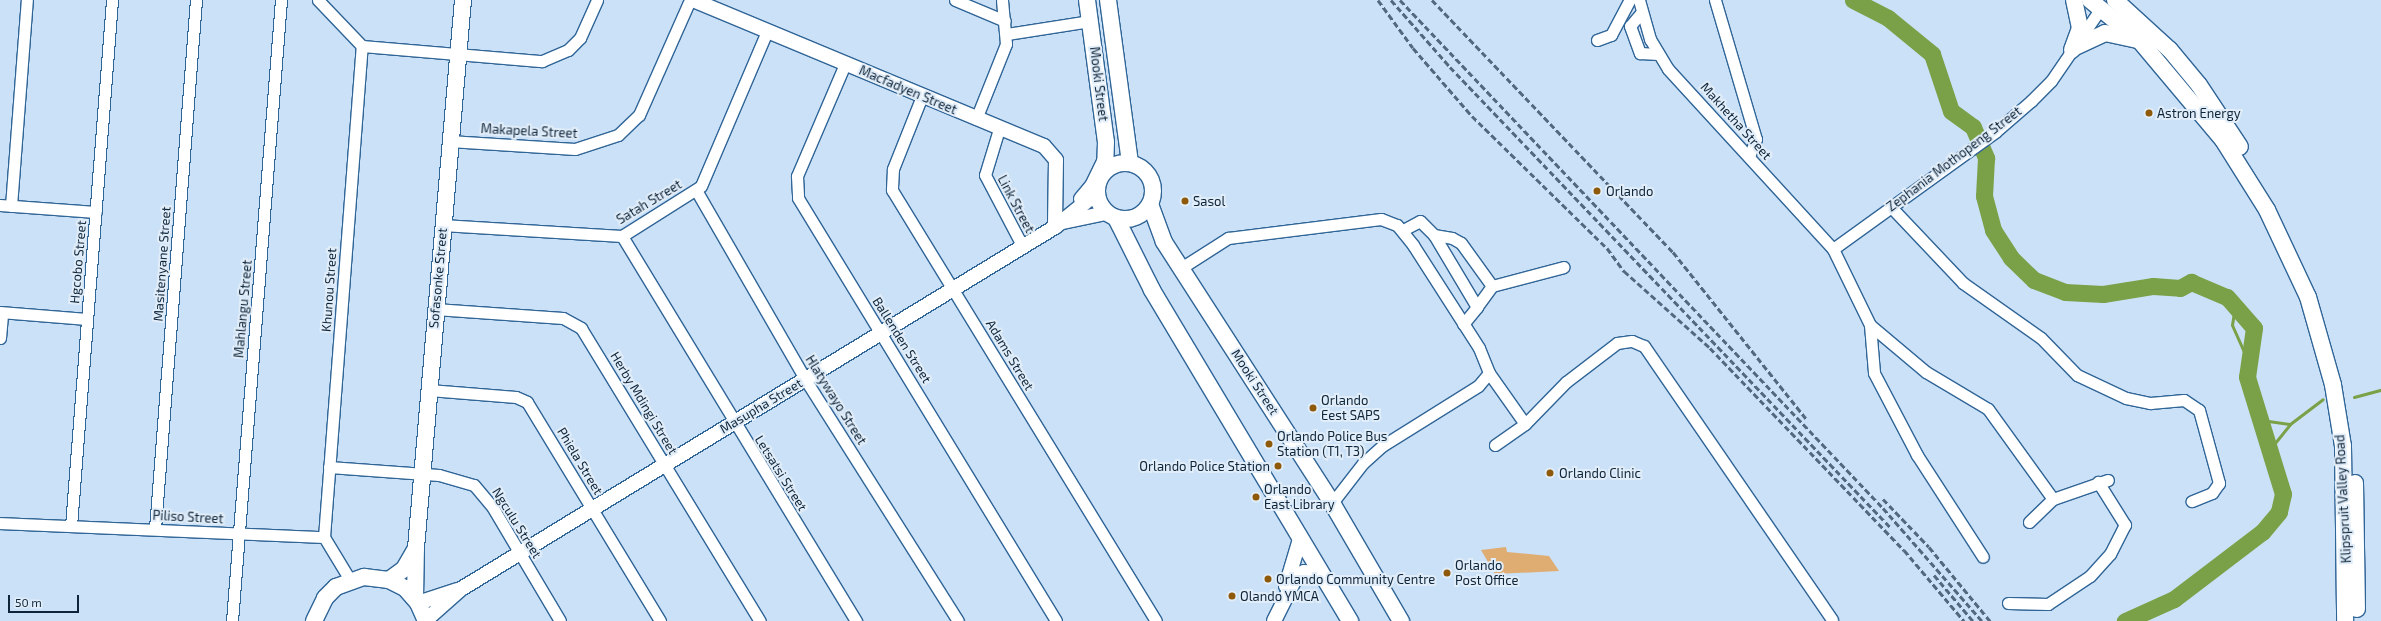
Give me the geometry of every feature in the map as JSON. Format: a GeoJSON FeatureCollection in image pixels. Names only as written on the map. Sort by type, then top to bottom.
{"type":"FeatureCollection","features":[{"type":"Feature","properties":{"kind":"main road","name":"Mooki Street"},"geometry":{"type":"LineString","coordinates":[[1087,0],[1106,162]]}},
{"type":"Feature","properties":{"kind":"main road","name":"Mooki Street"},"geometry":{"type":"LineString","coordinates":[[1108,0],[1134,165]]}},
{"type":"Feature","properties":{"kind":"main road"},"geometry":{"type":"LineString","coordinates":[[2072,49],[2080,28],[2074,0]]}},
{"type":"Feature","properties":{"kind":"main road","name":"Klipspruit Valley Road"},"geometry":{"type":"LineString","coordinates":[[2115,0],[2143,24],[2199,85],[2254,167],[2283,220],[2312,284],[2346,402],[2353,446],[2358,525],[2356,621]]}},
{"type":"Feature","properties":{"kind":"main road"},"geometry":{"type":"LineString","coordinates":[[2133,0],[2143,24]]}},
{"type":"Feature","properties":{"kind":"main road","name":"Sofasonke Street"},"geometry":{"type":"LineString","coordinates":[[426,621],[417,601],[416,548],[460,3]]}},
{"type":"Feature","properties":{"kind":"main road","name":"Klipspruit Valley Road"},"geometry":{"type":"LineString","coordinates":[[2099,3],[2140,42],[2208,122],[2246,174],[2286,246],[2308,298],[2333,386],[2342,446],[2346,621]]}},
{"type":"Feature","properties":{"kind":"main road"},"geometry":{"type":"LineString","coordinates":[[2072,49],[2105,33],[2140,42]]}},
{"type":"Feature","properties":{"kind":"main road"},"geometry":{"type":"LineString","coordinates":[[1111,216],[1138,216],[1150,204],[1150,179],[1134,165],[1106,162],[1097,193],[1152,290],[1350,621]]}},
{"type":"Feature","properties":{"kind":"main road","name":"Mooki Street"},"geometry":{"type":"LineString","coordinates":[[1150,204],[1164,242],[1324,489],[1402,621]]}},
{"type":"Feature","properties":{"kind":"main road","name":"Sofasonke Street"},"geometry":{"type":"LineString","coordinates":[[389,580],[404,569],[416,548]]}},
{"type":"Feature","properties":{"kind":"main road"},"geometry":{"type":"LineString","coordinates":[[314,621],[325,598],[350,580],[364,577],[389,580],[417,601]]}},
{"type":"Feature","properties":{"kind":"street"},"geometry":{"type":"LineString","coordinates":[[27,0],[6,206],[96,212]]}},
{"type":"Feature","properties":{"kind":"street","name":"Hgcobo Street"},"geometry":{"type":"LineString","coordinates":[[71,526],[112,0]]}},
{"type":"Feature","properties":{"kind":"street","name":"Masitenyane Street"},"geometry":{"type":"LineString","coordinates":[[155,530],[196,0]]}},
{"type":"Feature","properties":{"kind":"street","name":"Mahlangu Street"},"geometry":{"type":"LineString","coordinates":[[232,621],[281,0]]}},
{"type":"Feature","properties":{"kind":"street"},"geometry":{"type":"LineString","coordinates":[[318,0],[362,46],[456,57],[542,61],[554,58],[580,38],[597,0]]}},
{"type":"Feature","properties":{"kind":"street","name":"Makapela Street"},"geometry":{"type":"LineString","coordinates":[[449,141],[575,149],[618,135],[639,114],[690,0]]}},
{"type":"Feature","properties":{"kind":"street","name":"Macfadyen Street"},"geometry":{"type":"LineString","coordinates":[[693,0],[999,129],[1044,146],[1056,160],[1061,222]]}},
{"type":"Feature","properties":{"kind":"street"},"geometry":{"type":"LineString","coordinates":[[954,0],[1005,21]]}},
{"type":"Feature","properties":{"kind":"street"},"geometry":{"type":"LineString","coordinates":[[976,119],[1004,54],[1007,34],[1002,0]]}},
{"type":"Feature","properties":{"kind":"street"},"geometry":{"type":"LineString","coordinates":[[1597,40],[1611,35],[1630,0]]}},
{"type":"Feature","properties":{"kind":"street","name":"Makhetha Street"},"geometry":{"type":"LineString","coordinates":[[1639,0],[1641,13],[1658,54],[1833,249],[1870,325]]}},
{"type":"Feature","properties":{"kind":"street"},"geometry":{"type":"LineString","coordinates":[[1715,0],[1756,139],[1749,156]]}},
{"type":"Feature","properties":{"kind":"street","name":"Zephania Mothopeng Street"},"geometry":{"type":"LineString","coordinates":[[1833,249],[1996,132],[2051,81],[2099,3]]}},
{"type":"Feature","properties":{"kind":"street"},"geometry":{"type":"LineString","coordinates":[[1007,34],[1090,21]]}},
{"type":"Feature","properties":{"kind":"street","name":"Satah Street"},"geometry":{"type":"LineString","coordinates":[[442,225],[622,236],[696,190],[704,180],[767,31]]}},
{"type":"Feature","properties":{"kind":"street","name":"Khunou Street"},"geometry":{"type":"LineString","coordinates":[[324,537],[362,46]]}},
{"type":"Feature","properties":{"kind":"street","name":"Ballenden Street"},"geometry":{"type":"LineString","coordinates":[[845,64],[796,183],[808,216],[1056,621]]}},
{"type":"Feature","properties":{"kind":"street","name":"Adams Street"},"geometry":{"type":"LineString","coordinates":[[922,96],[893,169],[891,184],[1156,621]]}},
{"type":"Feature","properties":{"kind":"street","name":"Link Street"},"geometry":{"type":"LineString","coordinates":[[999,129],[985,175],[1023,247]]}},
{"type":"Feature","properties":{"kind":"street"},"geometry":{"type":"LineString","coordinates":[[1061,222],[1090,190],[1106,162]]}},
{"type":"Feature","properties":{"kind":"street","name":"Hlatywayo Street"},"geometry":{"type":"LineString","coordinates":[[696,190],[806,380],[958,621]]}},
{"type":"Feature","properties":{"kind":"street","name":"Masupha Street"},"geometry":{"type":"LineString","coordinates":[[426,621],[461,589],[1023,247],[1061,222],[1097,193]]}},
{"type":"Feature","properties":{"kind":"street"},"geometry":{"type":"LineString","coordinates":[[1891,207],[1963,283],[2041,338],[2077,375],[2126,398],[2150,403],[2184,400],[2199,410],[2219,483],[2212,493],[2192,501]]}},
{"type":"Feature","properties":{"kind":"street","name":"Masupha Street"},"geometry":{"type":"LineString","coordinates":[[1061,222],[1111,216]]}},
{"type":"Feature","properties":{"kind":"street"},"geometry":{"type":"LineString","coordinates":[[1181,268],[1215,244],[1242,235],[1381,219],[1392,220],[1403,230],[1463,324],[1490,373],[1525,424]]}},
{"type":"Feature","properties":{"kind":"street"},"geometry":{"type":"LineString","coordinates":[[1403,230],[1420,221],[1434,235],[1478,307]]}},
{"type":"Feature","properties":{"kind":"street"},"geometry":{"type":"LineString","coordinates":[[1434,235],[1452,238],[1461,244],[1492,286]]}},
{"type":"Feature","properties":{"kind":"street","name":"Letsatsi Street"},"geometry":{"type":"LineString","coordinates":[[622,236],[734,423],[856,621]]}},
{"type":"Feature","properties":{"kind":"street"},"geometry":{"type":"LineString","coordinates":[[1463,324],[1478,307],[1492,286],[1564,267]]}},
{"type":"Feature","properties":{"kind":"street","name":"Herby Mdingi Street"},"geometry":{"type":"LineString","coordinates":[[436,309],[563,318],[577,324],[760,621]]}},
{"type":"Feature","properties":{"kind":"street"},"geometry":{"type":"LineString","coordinates":[[0,338],[1,312],[87,319]]}},
{"type":"Feature","properties":{"kind":"street"},"geometry":{"type":"LineString","coordinates":[[1870,325],[1926,372],[1988,409],[2053,499]]}},
{"type":"Feature","properties":{"kind":"street"},"geometry":{"type":"LineString","coordinates":[[1870,325],[1874,373],[1910,442],[1982,557]]}},
{"type":"Feature","properties":{"kind":"street"},"geometry":{"type":"LineString","coordinates":[[1495,445],[1525,424],[1566,382],[1616,343],[1632,341],[1644,346],[1832,620]]}},
{"type":"Feature","properties":{"kind":"street"},"geometry":{"type":"LineString","coordinates":[[1332,503],[1342,487],[1382,446],[1478,386],[1490,373]]}},
{"type":"Feature","properties":{"kind":"street","name":"Phiela Street"},"geometry":{"type":"LineString","coordinates":[[429,390],[516,397],[527,402],[660,621]]}},
{"type":"Feature","properties":{"kind":"street","name":"Ngculu Street"},"geometry":{"type":"LineString","coordinates":[[329,467],[422,474],[474,485],[520,553],[560,621]]}},
{"type":"Feature","properties":{"kind":"street"},"geometry":{"type":"LineString","coordinates":[[2008,603],[2048,604],[2079,584],[2110,554],[2125,525],[2103,481],[2053,499],[2029,522]]}},
{"type":"Feature","properties":{"kind":"street"},"geometry":{"type":"LineString","coordinates":[[1324,489],[1342,487]]}},
{"type":"Feature","properties":{"kind":"street","name":"Piliso Street"},"geometry":{"type":"LineString","coordinates":[[0,523],[324,537]]}},
{"type":"Feature","properties":{"kind":"street"},"geometry":{"type":"LineString","coordinates":[[324,537],[350,580]]}},
{"type":"Feature","properties":{"kind":"street"},"geometry":{"type":"LineString","coordinates":[[1284,600],[1300,539]]}},
{"type":"Feature","properties":{"kind":"street"},"geometry":{"type":"LineString","coordinates":[[1274,621],[1284,600],[1301,574],[1320,573]]}},
{"type":"Feature","properties":{"kind":"street","name":"Masupha Street"},"geometry":{"type":"LineString","coordinates":[[417,601],[461,589]]}},
{"type":"Feature","properties":{"kind":"street"},"geometry":{"type":"LineString","coordinates":[[548,621],[552,608]]}},
{"type":"Feature","properties":{"kind":"shaded area"},"geometry":{"type":"Polygon","coordinates":[[[1506,547],[1507,552],[1549,556],[1559,571],[1495,574],[1481,550],[1506,547]]]}},
{"type":"Feature","properties":{"kind":"waterway"},"geometry":{"type":"LineString","coordinates":[[1853,0],[1888,18],[1932,54],[1951,111],[1973,127],[1986,158],[1984,196],[1993,230],[2011,258],[2034,280],[2065,292],[2103,294],[2153,286],[2180,288],[2191,282],[2227,297],[2254,328],[2247,377],[2283,494],[2279,512],[2262,532],[2174,599],[2125,621]]}},
{"type":"Feature","properties":{"kind":"waterway"},"geometry":{"type":"LineString","coordinates":[[2235,306],[2232,325],[2249,363]]}},
{"type":"Feature","properties":{"kind":"waterway"},"geometry":{"type":"LineString","coordinates":[[2354,397],[2381,390]]}},
{"type":"Feature","properties":{"kind":"waterway"},"geometry":{"type":"LineString","coordinates":[[2270,449],[2290,424],[2323,399]]}},
{"type":"Feature","properties":{"kind":"waterway"},"geometry":{"type":"LineString","coordinates":[[2261,420],[2290,424]]}},
{"type":"Feature","properties":{"kind":"railway"},"geometry":{"type":"LineString","coordinates":[[1378,0],[1413,48],[1472,116],[1607,248],[1624,271],[1710,348],[1904,550],[1964,621]]}},
{"type":"Feature","properties":{"kind":"railway"},"geometry":{"type":"LineString","coordinates":[[1391,0],[1450,67],[1891,528]]}},
{"type":"Feature","properties":{"kind":"railway"},"geometry":{"type":"LineString","coordinates":[[1400,0],[1883,508],[1982,621]]}},
{"type":"Feature","properties":{"kind":"railway"},"geometry":{"type":"LineString","coordinates":[[1432,0],[1673,252],[1808,421]]}},
{"type":"Feature","properties":{"kind":"railway"},"geometry":{"type":"LineString","coordinates":[[1883,499],[1929,547],[1990,621]]}},
{"type":"Feature","properties":{"kind":"railway"},"geometry":{"type":"LineString","coordinates":[[1934,575],[1973,621]]}},
{"type":"Feature","properties":{"kind":"place","name":"Astron Energy"},"geometry":{"type":"Point","coordinates":[2149,113]}},
{"type":"Feature","properties":{"kind":"place","name":"Orlando"},"geometry":{"type":"Point","coordinates":[1597,191]}},
{"type":"Feature","properties":{"kind":"place","name":"Sasol"},"geometry":{"type":"Point","coordinates":[1185,201]}},
{"type":"Feature","properties":{"kind":"place","name":"Orlando Eest SAPS"},"geometry":{"type":"Point","coordinates":[1313,408]}},
{"type":"Feature","properties":{"kind":"place","name":"Orlando Police Bus Station (T1, T3)"},"geometry":{"type":"Point","coordinates":[1269,444]}},
{"type":"Feature","properties":{"kind":"place","name":"Orlando Police Station"},"geometry":{"type":"Point","coordinates":[1278,466]}},
{"type":"Feature","properties":{"kind":"place","name":"Orlando Clinic"},"geometry":{"type":"Point","coordinates":[1550,473]}},
{"type":"Feature","properties":{"kind":"place","name":"Orlando East Library"},"geometry":{"type":"Point","coordinates":[1256,497]}},
{"type":"Feature","properties":{"kind":"place","name":"Orlando Post Office"},"geometry":{"type":"Point","coordinates":[1447,573]}},
{"type":"Feature","properties":{"kind":"place","name":"Orlando Community Centre"},"geometry":{"type":"Point","coordinates":[1268,579]}},
{"type":"Feature","properties":{"kind":"place","name":"Olando YMCA"},"geometry":{"type":"Point","coordinates":[1232,596]}}]}
